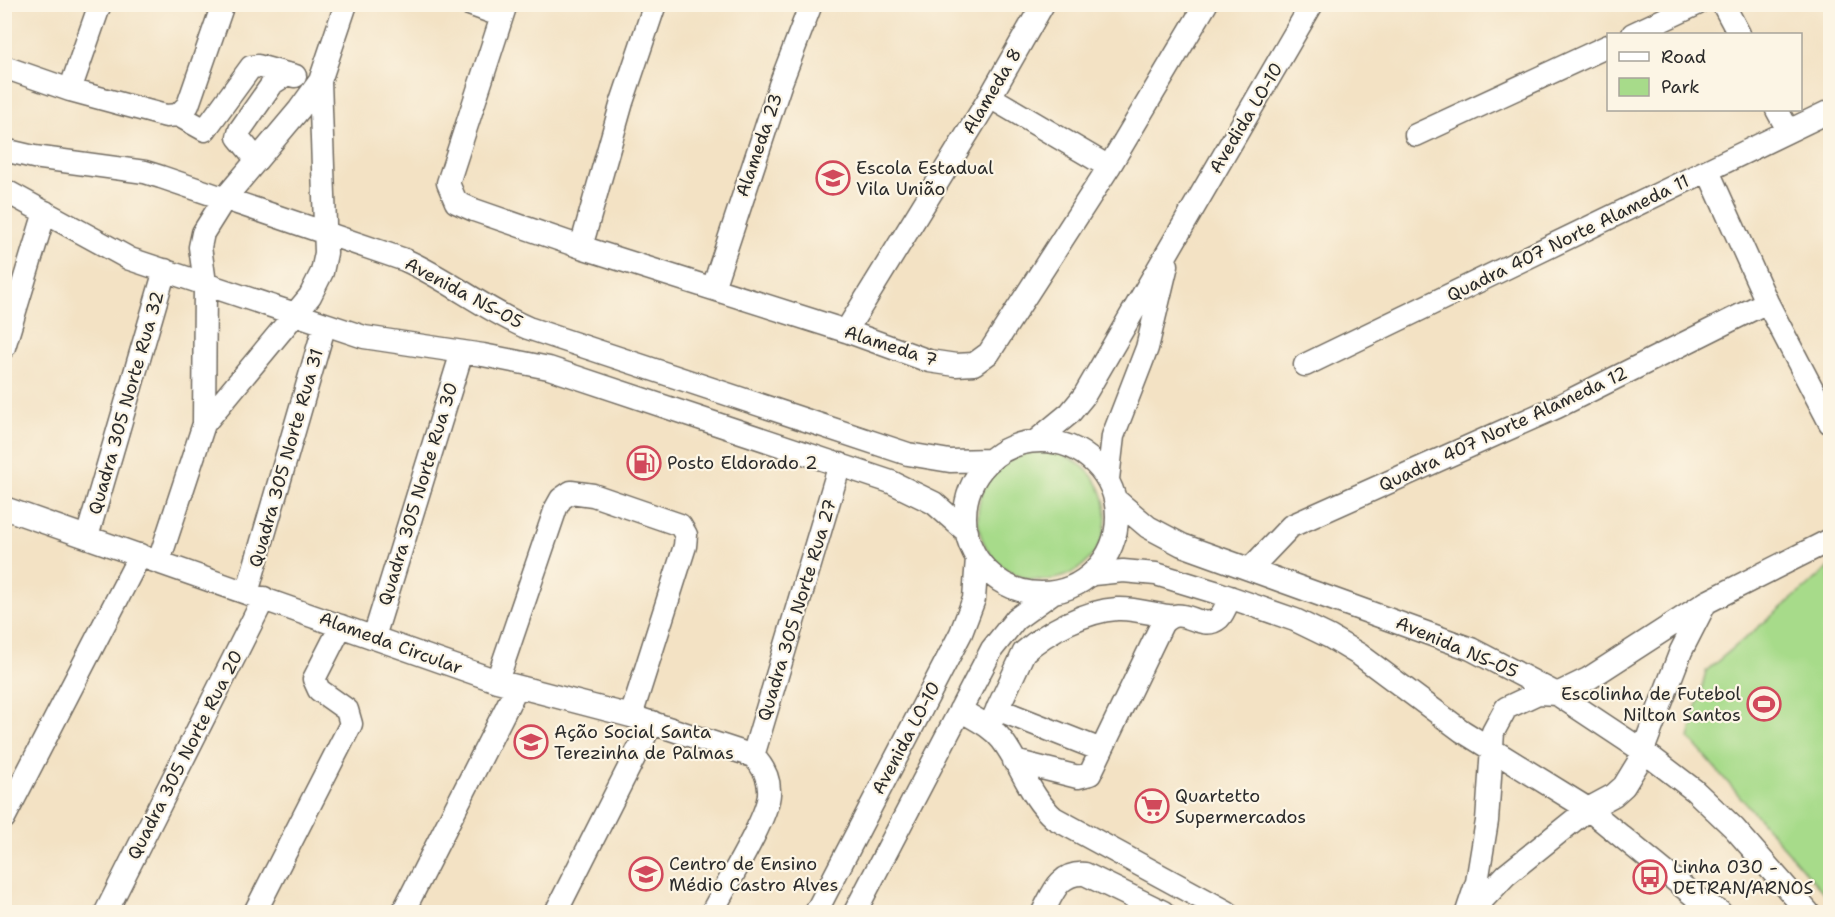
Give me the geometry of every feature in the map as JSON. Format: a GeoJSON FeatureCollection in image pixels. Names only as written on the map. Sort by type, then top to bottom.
{"type":"FeatureCollection","features":[{"type":"Feature","properties":{"kind":"street"},"geometry":{"type":"LineString","coordinates":[[70,90],[100,4]]}},
{"type":"Feature","properties":{"kind":"street"},"geometry":{"type":"LineString","coordinates":[[178,115],[188,105],[223,4]]}},
{"type":"Feature","properties":{"kind":"street"},"geometry":{"type":"LineString","coordinates":[[204,424],[205,283],[201,252],[202,237],[225,198],[320,81],[346,4]]}},
{"type":"Feature","properties":{"kind":"street"},"geometry":{"type":"LineString","coordinates":[[469,4],[504,10]]}},
{"type":"Feature","properties":{"kind":"street"},"geometry":{"type":"LineString","coordinates":[[581,247],[622,102],[655,4]]}},
{"type":"Feature","properties":{"kind":"street","name":"Alameda 23"},"geometry":{"type":"LineString","coordinates":[[713,288],[780,85],[811,4]]}},
{"type":"Feature","properties":{"kind":"street","name":"Alameda 8"},"geometry":{"type":"LineString","coordinates":[[846,331],[990,97],[1043,4]]}},
{"type":"Feature","properties":{"kind":"street","name":"Alameda 7"},"geometry":{"type":"LineString","coordinates":[[504,10],[448,183],[456,202],[581,247],[846,331],[929,361],[956,365],[974,363],[989,352],[1109,167],[1206,4]]}},
{"type":"Feature","properties":{"kind":"street","name":"Avedida LO-10"},"geometry":{"type":"LineString","coordinates":[[1036,441],[1081,402],[1312,4]]}},
{"type":"Feature","properties":{"kind":"street"},"geometry":{"type":"LineString","coordinates":[[1635,33],[1697,4]]}},
{"type":"Feature","properties":{"kind":"street"},"geometry":{"type":"LineString","coordinates":[[1723,4],[1738,33]]}},
{"type":"Feature","properties":{"kind":"street"},"geometry":{"type":"LineString","coordinates":[[1416,135],[1607,46]]}},
{"type":"Feature","properties":{"kind":"street"},"geometry":{"type":"LineString","coordinates":[[205,130],[251,67],[258,66],[320,81]]}},
{"type":"Feature","properties":{"kind":"street"},"geometry":{"type":"LineString","coordinates":[[4,67],[70,90],[166,116],[178,115],[205,130],[242,143]]}},
{"type":"Feature","properties":{"kind":"street"},"geometry":{"type":"LineString","coordinates":[[258,160],[238,137],[240,130],[273,83],[288,74]]}},
{"type":"Feature","properties":{"kind":"street"},"geometry":{"type":"LineString","coordinates":[[4,818],[149,558],[204,424],[296,314],[317,285],[326,253],[320,81]]}},
{"type":"Feature","properties":{"kind":"street"},"geometry":{"type":"LineString","coordinates":[[990,97],[1109,167]]}},
{"type":"Feature","properties":{"kind":"street"},"geometry":{"type":"LineString","coordinates":[[1778,111],[1788,130]]}},
{"type":"Feature","properties":{"kind":"street","name":"Quadra 407 Norte Alameda 11"},"geometry":{"type":"LineString","coordinates":[[1305,365],[1830,111]]}},
{"type":"Feature","properties":{"kind":"street","name":"Avenida NS-05"},"geometry":{"type":"LineString","coordinates":[[4,150],[34,157],[145,172],[405,260],[432,272],[498,314],[528,328],[908,454],[950,461],[991,460]]}},
{"type":"Feature","properties":{"kind":"street"},"geometry":{"type":"LineString","coordinates":[[1708,171],[1767,302],[1830,423]]}},
{"type":"Feature","properties":{"kind":"street","name":"Avenida NS-05"},"geometry":{"type":"LineString","coordinates":[[4,190],[114,251],[325,324],[382,341],[500,357],[558,371],[840,464],[924,497],[967,532]]}},
{"type":"Feature","properties":{"kind":"street"},"geometry":{"type":"LineString","coordinates":[[4,347],[45,212]]}},
{"type":"Feature","properties":{"kind":"street","name":"Avedida LO-10"},"geometry":{"type":"LineString","coordinates":[[1108,479],[1115,428],[1147,348],[1167,265],[1179,231]]}},
{"type":"Feature","properties":{"kind":"street","name":"Quadra 305 Norte Rua 32"},"geometry":{"type":"LineString","coordinates":[[87,537],[165,270]]}},
{"type":"Feature","properties":{"kind":"street","name":"Quadra 407 Norte Alameda 12"},"geometry":{"type":"LineString","coordinates":[[1250,569],[1291,526],[1557,407],[1767,302]]}},
{"type":"Feature","properties":{"kind":"street","name":"Quadra 305 Norte Rua 31"},"geometry":{"type":"LineString","coordinates":[[256,595],[325,324]]}},
{"type":"Feature","properties":{"kind":"street","name":"Quadra 305 Norte Rua 30"},"geometry":{"type":"LineString","coordinates":[[374,637],[462,352]]}},
{"type":"Feature","properties":{"kind":"street","name":"Avenida NS-05"},"geometry":{"type":"LineString","coordinates":[[1036,441],[1061,444],[1091,459],[1108,479],[1116,500],[1118,522],[1113,544],[1103,563],[1093,574],[1074,586],[1052,593],[1029,593],[1006,585],[987,571],[977,558],[967,532],[968,497],[979,475],[991,460],[1012,447],[1036,441]]}},
{"type":"Feature","properties":{"kind":"street","name":"Quadra 305 Norte Rua 27"},"geometry":{"type":"LineString","coordinates":[[753,756],[840,464]]}},
{"type":"Feature","properties":{"kind":"street"},"geometry":{"type":"LineString","coordinates":[[403,912],[507,684],[556,508],[561,499],[571,492],[593,495],[680,525],[686,535],[641,719],[556,912]]}},
{"type":"Feature","properties":{"kind":"street","name":"Avenida NS-05"},"geometry":{"type":"LineString","coordinates":[[1116,500],[1137,520],[1170,539],[1471,649],[1557,694],[1643,751],[1717,810],[1808,912]]}},
{"type":"Feature","properties":{"kind":"street","name":"Alameda Circular"},"geometry":{"type":"LineString","coordinates":[[4,507],[507,684],[641,719],[753,756]]}},
{"type":"Feature","properties":{"kind":"street"},"geometry":{"type":"LineString","coordinates":[[1469,912],[1479,872],[1487,821],[1493,732],[1506,708],[1538,693],[1557,694],[1606,668],[1707,602],[1830,540]]}},
{"type":"Feature","properties":{"kind":"street","name":"Avenida LO-10"},"geometry":{"type":"LineString","coordinates":[[816,912],[961,633],[974,599],[977,558]]}},
{"type":"Feature","properties":{"kind":"street","name":"Avenida NS-05"},"geometry":{"type":"LineString","coordinates":[[1093,574],[1147,572],[1230,597],[1303,624],[1339,642],[1462,731],[1588,809],[1684,888],[1720,912]]}},
{"type":"Feature","properties":{"kind":"street","name":"Avenida LO-10"},"geometry":{"type":"LineString","coordinates":[[855,912],[999,639],[1025,612],[1052,593]]}},
{"type":"Feature","properties":{"kind":"street","name":"Quadra 305 Norte Rua 20"},"geometry":{"type":"LineString","coordinates":[[105,912],[256,595]]}},
{"type":"Feature","properties":{"kind":"street"},"geometry":{"type":"LineString","coordinates":[[1227,912],[1054,818],[1038,801],[1001,739],[993,718],[1024,652],[1076,619],[1114,609],[1168,616],[1176,614],[1202,622],[1213,621],[1220,616],[1230,597]]}},
{"type":"Feature","properties":{"kind":"street"},"geometry":{"type":"LineString","coordinates":[[1469,912],[1495,884],[1588,809],[1614,795],[1624,786],[1643,751],[1681,651],[1707,602]]}},
{"type":"Feature","properties":{"kind":"street"},"geometry":{"type":"LineString","coordinates":[[1014,761],[1083,777],[1090,774],[1168,616]]}},
{"type":"Feature","properties":{"kind":"street"},"geometry":{"type":"LineString","coordinates":[[255,912],[351,724],[347,710],[319,690],[314,679],[341,626]]}},
{"type":"Feature","properties":{"kind":"street"},"geometry":{"type":"LineString","coordinates":[[960,710],[1101,750]]}},
{"type":"Feature","properties":{"kind":"street"},"geometry":{"type":"LineString","coordinates":[[712,912],[767,807],[768,782],[762,766],[753,756]]}},
{"type":"Feature","properties":{"kind":"street"},"geometry":{"type":"LineString","coordinates":[[1043,912],[1059,883],[1075,873],[1085,874],[1163,912]]}},
{"type":"Feature","properties":{"kind":"green space"},"geometry":{"type":"Polygon","coordinates":[[[1042,452],[1067,457],[1088,470],[1101,491],[1106,516],[1101,541],[1088,562],[1067,575],[1042,580],[1017,575],[996,562],[983,541],[978,516],[983,491],[996,470],[1017,457],[1042,452]]]}},
{"type":"Feature","properties":{"kind":"green space","name":"Escolinha de Futebol Nilton Santos"},"geometry":{"type":"Polygon","coordinates":[[[1830,567],[1830,900],[1689,738],[1706,671],[1830,567]]]}},
{"type":"Feature","properties":{"kind":"place","name":"Escola Estadual Vila União"},"geometry":{"type":"Point","coordinates":[833,178]}},
{"type":"Feature","properties":{"kind":"place","name":"Posto Eldorado 2"},"geometry":{"type":"Point","coordinates":[644,463]}},
{"type":"Feature","properties":{"kind":"place","name":"Escolinha de Futebol Nilton Santos"},"geometry":{"type":"Point","coordinates":[1764,704]}},
{"type":"Feature","properties":{"kind":"place","name":"Ação Social Santa Terezinha de Palmas"},"geometry":{"type":"Point","coordinates":[531,742]}},
{"type":"Feature","properties":{"kind":"place","name":"Quartetto Supermercados"},"geometry":{"type":"Point","coordinates":[1152,806]}},
{"type":"Feature","properties":{"kind":"place","name":"Centro de Ensino Médio Castro Alves"},"geometry":{"type":"Point","coordinates":[646,874]}},
{"type":"Feature","properties":{"kind":"place","name":"Linha 030 - DETRAN/ARNOS"},"geometry":{"type":"Point","coordinates":[1650,877]}}]}
